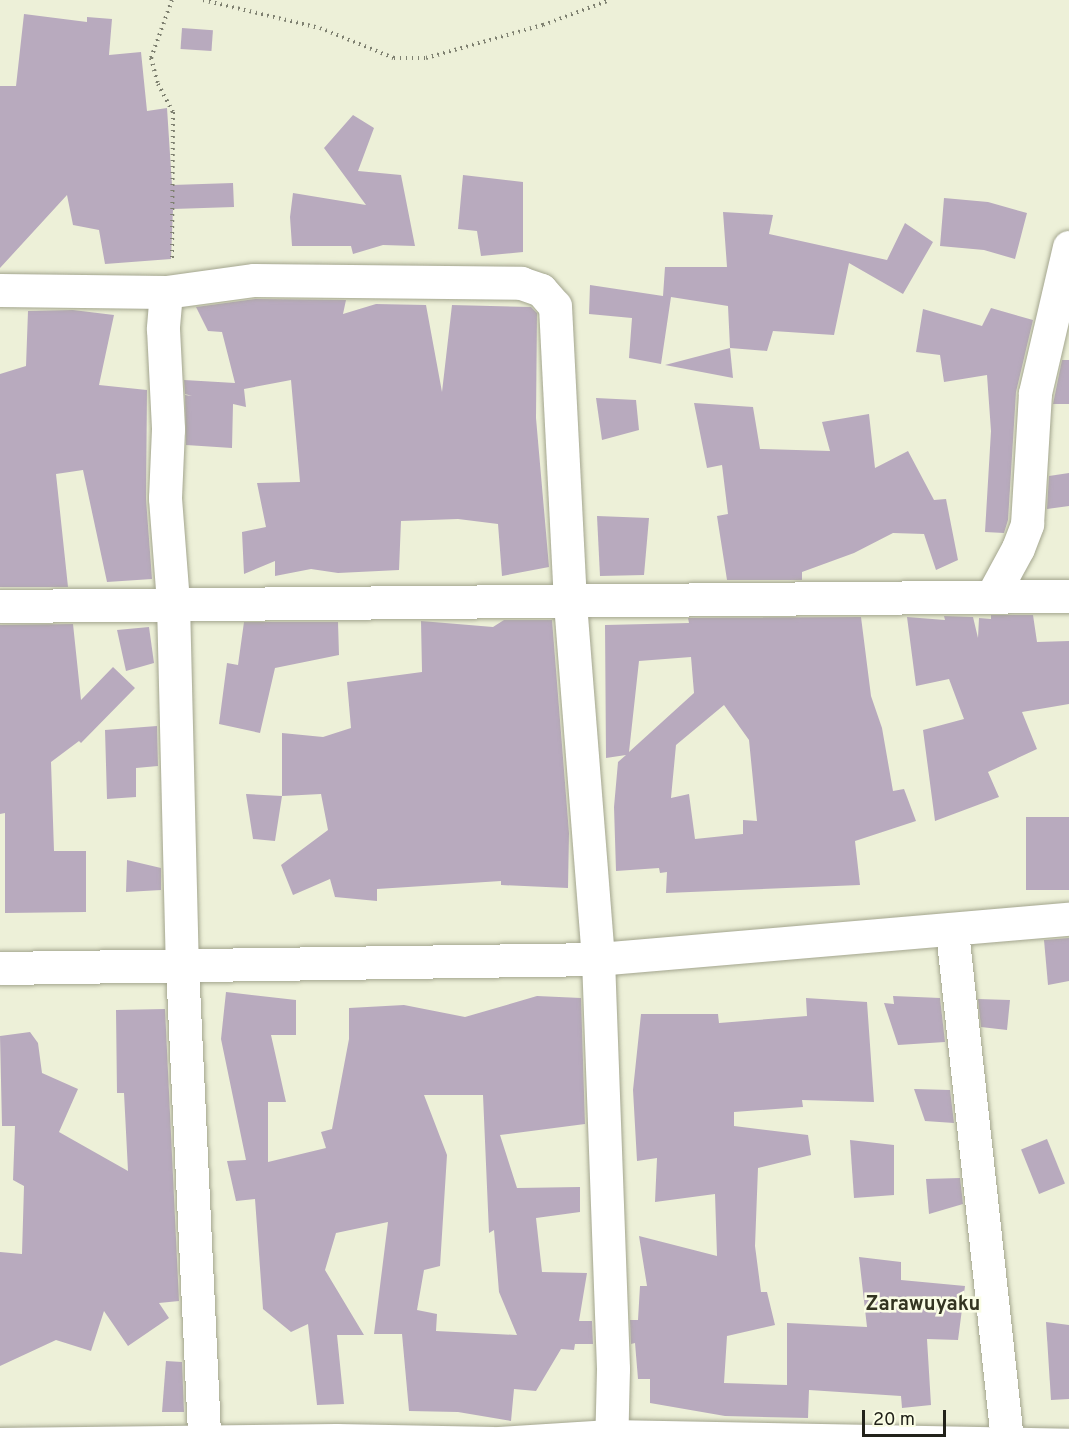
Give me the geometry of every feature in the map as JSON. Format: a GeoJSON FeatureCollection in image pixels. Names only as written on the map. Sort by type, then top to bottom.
{"type":"FeatureCollection","features":[{"type":"Feature","properties":{"kind":"street"},"geometry":{"type":"LineString","coordinates":[[993,594],[1018,548],[1027,524],[1035,393],[1069,247]]}},
{"type":"Feature","properties":{"kind":"street"},"geometry":{"type":"LineString","coordinates":[[0,290],[166,292],[254,280],[521,283],[541,290],[555,306],[570,603],[597,959],[613,1369],[611,1443]]}},
{"type":"Feature","properties":{"kind":"street"},"geometry":{"type":"LineString","coordinates":[[166,292],[164,329],[168,429],[165,498],[173,603],[182,966],[205,1447]]}},
{"type":"Feature","properties":{"kind":"street"},"geometry":{"type":"LineString","coordinates":[[0,606],[173,603],[570,603],[993,594],[1069,596]]}},
{"type":"Feature","properties":{"kind":"street"},"geometry":{"type":"LineString","coordinates":[[0,968],[597,959],[952,931],[1069,919]]}},
{"type":"Feature","properties":{"kind":"street"},"geometry":{"type":"LineString","coordinates":[[952,931],[1008,1447]]}},
{"type":"Feature","properties":{"kind":"street"},"geometry":{"type":"LineString","coordinates":[[0,1444],[205,1447],[336,1440],[1008,1447],[1069,1445]]}},
{"type":"Feature","properties":{"kind":"path"},"geometry":{"type":"LineString","coordinates":[[166,292],[175,233],[173,112],[158,84],[151,58],[172,0]]}},
{"type":"Feature","properties":{"kind":"path"},"geometry":{"type":"LineString","coordinates":[[203,0],[320,28],[394,58],[426,58],[543,25],[610,0]]}},
{"type":"Feature","properties":{"kind":"building"},"geometry":{"type":"Polygon","coordinates":[[[24,14],[87,22],[87,17],[112,19],[109,55],[141,52],[147,111],[167,108],[172,185],[233,183],[234,207],[173,209],[171,259],[105,264],[99,230],[73,225],[67,195],[0,268],[0,86],[16,86],[24,14]]]}},
{"type":"Feature","properties":{"kind":"building"},"geometry":{"type":"Polygon","coordinates":[[[182,28],[213,30],[211,51],[181,49],[182,28]]]}},
{"type":"Feature","properties":{"kind":"building"},"geometry":{"type":"Polygon","coordinates":[[[353,115],[374,128],[358,171],[401,175],[415,246],[383,245],[353,254],[351,246],[292,246],[290,217],[293,193],[366,205],[324,148],[353,115]]]}},
{"type":"Feature","properties":{"kind":"building"},"geometry":{"type":"Polygon","coordinates":[[[463,175],[523,182],[523,252],[481,256],[477,231],[458,229],[463,175]]]}},
{"type":"Feature","properties":{"kind":"building"},"geometry":{"type":"Polygon","coordinates":[[[944,198],[988,202],[1027,213],[1015,259],[984,250],[940,246],[944,198]]]}},
{"type":"Feature","properties":{"kind":"building"},"geometry":{"type":"Polygon","coordinates":[[[723,212],[773,215],[769,234],[887,260],[905,223],[933,242],[903,294],[849,263],[834,335],[773,331],[767,351],[730,348],[728,306],[671,297],[661,364],[629,358],[632,318],[589,314],[590,285],[663,296],[665,267],[727,267],[723,212]]]}},
{"type":"Feature","properties":{"kind":"building"},"geometry":{"type":"Polygon","coordinates":[[[255,299],[346,300],[343,314],[376,304],[426,305],[442,392],[452,305],[531,307],[537,313],[536,418],[549,567],[502,576],[498,524],[458,519],[401,521],[399,570],[338,573],[311,569],[275,576],[275,561],[244,574],[242,532],[266,527],[257,483],[300,482],[291,380],[244,389],[246,407],[233,404],[232,448],[186,445],[185,395],[192,396],[185,394],[184,380],[235,383],[222,332],[208,331],[196,307],[255,299]]]}},
{"type":"Feature","properties":{"kind":"building"},"geometry":{"type":"Polygon","coordinates":[[[991,308],[1033,320],[1016,392],[1008,520],[1004,533],[985,532],[991,431],[987,375],[944,382],[940,355],[916,352],[923,309],[982,326],[991,308]]]}},
{"type":"Feature","properties":{"kind":"building"},"geometry":{"type":"Polygon","coordinates":[[[73,310],[114,315],[99,385],[147,390],[146,499],[152,579],[107,582],[83,470],[56,474],[68,587],[0,587],[0,374],[26,366],[28,311],[73,310]]]}},
{"type":"Feature","properties":{"kind":"building"},"geometry":{"type":"Polygon","coordinates":[[[730,348],[733,378],[665,365],[730,348]]]}},
{"type":"Feature","properties":{"kind":"building"},"geometry":{"type":"Polygon","coordinates":[[[1062,360],[1069,360],[1069,404],[1053,404],[1062,360]]]}},
{"type":"Feature","properties":{"kind":"building"},"geometry":{"type":"Polygon","coordinates":[[[596,398],[636,400],[639,430],[602,440],[596,398]]]}},
{"type":"Feature","properties":{"kind":"building"},"geometry":{"type":"Polygon","coordinates":[[[694,403],[753,407],[760,449],[830,451],[822,422],[869,414],[875,468],[908,451],[934,500],[946,499],[958,560],[936,570],[924,534],[893,533],[854,553],[802,572],[802,580],[727,580],[717,516],[728,514],[722,465],[707,468],[694,403]]]}},
{"type":"Feature","properties":{"kind":"building"},"geometry":{"type":"Polygon","coordinates":[[[1069,473],[1069,506],[1047,509],[1049,476],[1069,473]]]}},
{"type":"Feature","properties":{"kind":"building"},"geometry":{"type":"Polygon","coordinates":[[[597,516],[649,518],[644,575],[600,576],[597,516]]]}},
{"type":"Feature","properties":{"kind":"building"},"geometry":{"type":"Polygon","coordinates":[[[991,615],[1033,615],[1037,642],[1069,641],[1069,704],[1022,712],[1037,749],[988,772],[999,797],[935,821],[923,730],[964,719],[949,679],[916,686],[907,617],[945,620],[944,616],[973,617],[978,638],[979,618],[991,619],[991,615]]]}},
{"type":"Feature","properties":{"kind":"building"},"geometry":{"type":"Polygon","coordinates":[[[861,617],[871,696],[882,728],[893,791],[904,789],[916,821],[855,841],[860,885],[666,893],[667,872],[660,873],[659,868],[616,871],[614,807],[618,762],[626,755],[606,758],[605,625],[689,623],[688,618],[861,617]],[[691,657],[639,661],[629,752],[694,693],[691,657]],[[724,705],[676,745],[671,798],[689,794],[695,839],[743,834],[743,820],[757,821],[749,740],[724,705]]]}},
{"type":"Feature","properties":{"kind":"building"},"geometry":{"type":"Polygon","coordinates":[[[504,620],[552,620],[569,833],[568,888],[501,885],[501,881],[377,889],[377,901],[335,897],[330,879],[293,895],[281,865],[328,830],[321,794],[282,796],[282,733],[323,737],[351,728],[347,682],[422,672],[421,621],[493,627],[504,620]]]}},
{"type":"Feature","properties":{"kind":"building"},"geometry":{"type":"Polygon","coordinates":[[[244,622],[338,622],[339,655],[275,668],[260,733],[219,724],[227,663],[238,665],[244,622]]]}},
{"type":"Feature","properties":{"kind":"building"},"geometry":{"type":"Polygon","coordinates":[[[73,624],[81,700],[113,667],[135,688],[81,743],[79,741],[51,762],[54,851],[86,851],[86,912],[5,913],[5,813],[0,814],[0,625],[73,624]]]}},
{"type":"Feature","properties":{"kind":"building"},"geometry":{"type":"Polygon","coordinates":[[[149,627],[154,663],[126,671],[117,630],[149,627]]]}},
{"type":"Feature","properties":{"kind":"building"},"geometry":{"type":"Polygon","coordinates":[[[157,726],[158,766],[136,768],[136,797],[107,799],[105,730],[157,726]]]}},
{"type":"Feature","properties":{"kind":"building"},"geometry":{"type":"Polygon","coordinates":[[[246,794],[282,796],[275,841],[253,839],[246,794]]]}},
{"type":"Feature","properties":{"kind":"building"},"geometry":{"type":"Polygon","coordinates":[[[1026,817],[1069,817],[1069,890],[1026,890],[1026,817]]]}},
{"type":"Feature","properties":{"kind":"building"},"geometry":{"type":"Polygon","coordinates":[[[127,860],[161,868],[161,890],[126,892],[127,860]]]}},
{"type":"Feature","properties":{"kind":"building"},"geometry":{"type":"Polygon","coordinates":[[[1069,938],[1069,981],[1048,985],[1044,940],[1069,938]]]}},
{"type":"Feature","properties":{"kind":"building"},"geometry":{"type":"Polygon","coordinates":[[[226,992],[296,1000],[296,1035],[271,1035],[286,1102],[268,1102],[268,1162],[326,1148],[321,1132],[332,1129],[349,1039],[349,1008],[404,1005],[465,1017],[537,996],[581,998],[585,1124],[500,1135],[517,1188],[580,1187],[580,1212],[536,1218],[542,1272],[587,1273],[579,1321],[592,1321],[593,1344],[575,1344],[574,1350],[561,1349],[536,1391],[514,1389],[511,1421],[458,1412],[409,1411],[402,1334],[374,1334],[388,1222],[336,1233],[325,1270],[364,1335],[337,1335],[344,1404],[317,1405],[308,1324],[291,1332],[263,1309],[255,1199],[236,1201],[227,1161],[246,1160],[221,1039],[226,992]],[[424,1095],[447,1155],[440,1266],[424,1270],[417,1310],[437,1314],[436,1331],[517,1335],[499,1292],[494,1230],[489,1233],[483,1095],[424,1095]]]}},
{"type":"Feature","properties":{"kind":"building"},"geometry":{"type":"Polygon","coordinates":[[[893,996],[940,998],[945,1042],[898,1045],[884,1003],[894,1004],[893,996]]]}},
{"type":"Feature","properties":{"kind":"building"},"geometry":{"type":"Polygon","coordinates":[[[806,998],[867,1002],[874,1102],[802,1100],[803,1107],[734,1112],[734,1126],[808,1135],[811,1155],[758,1168],[755,1246],[761,1292],[767,1292],[775,1325],[727,1336],[724,1383],[787,1385],[787,1323],[867,1327],[859,1257],[901,1262],[901,1280],[965,1286],[958,1340],[927,1339],[931,1405],[902,1408],[901,1396],[809,1390],[808,1418],[725,1416],[650,1403],[650,1379],[638,1379],[635,1343],[631,1344],[630,1320],[638,1320],[640,1286],[647,1286],[639,1236],[717,1256],[715,1194],[655,1202],[657,1158],[637,1161],[633,1090],[641,1014],[718,1014],[719,1023],[807,1016],[806,998]]]}},
{"type":"Feature","properties":{"kind":"building"},"geometry":{"type":"Polygon","coordinates":[[[978,999],[1010,1000],[1007,1030],[981,1027],[978,999]]]}},
{"type":"Feature","properties":{"kind":"building"},"geometry":{"type":"Polygon","coordinates":[[[165,1009],[179,1301],[159,1303],[169,1318],[128,1346],[104,1311],[91,1351],[56,1340],[0,1366],[0,1252],[22,1254],[24,1186],[13,1180],[15,1126],[2,1126],[0,1036],[30,1032],[38,1043],[42,1073],[78,1089],[59,1132],[128,1171],[124,1093],[117,1093],[116,1010],[165,1009]]]}},
{"type":"Feature","properties":{"kind":"building"},"geometry":{"type":"Polygon","coordinates":[[[914,1089],[950,1090],[954,1123],[925,1121],[914,1089]]]}},
{"type":"Feature","properties":{"kind":"building"},"geometry":{"type":"Polygon","coordinates":[[[1047,1139],[1065,1184],[1039,1194],[1021,1149],[1047,1139]]]}},
{"type":"Feature","properties":{"kind":"building"},"geometry":{"type":"Polygon","coordinates":[[[850,1140],[894,1145],[894,1195],[854,1198],[850,1140]]]}},
{"type":"Feature","properties":{"kind":"building"},"geometry":{"type":"Polygon","coordinates":[[[960,1178],[963,1204],[929,1214],[926,1179],[960,1178]]]}},
{"type":"Feature","properties":{"kind":"building"},"geometry":{"type":"Polygon","coordinates":[[[1046,1322],[1069,1325],[1069,1399],[1051,1400],[1046,1322]]]}},
{"type":"Feature","properties":{"kind":"building"},"geometry":{"type":"Polygon","coordinates":[[[166,1361],[182,1362],[184,1412],[162,1412],[166,1361]]]}},
{"type":"Feature","properties":{"kind":"district","name":"Zarawuyaku"},"geometry":{"type":"Point","coordinates":[923,1305]}}]}
